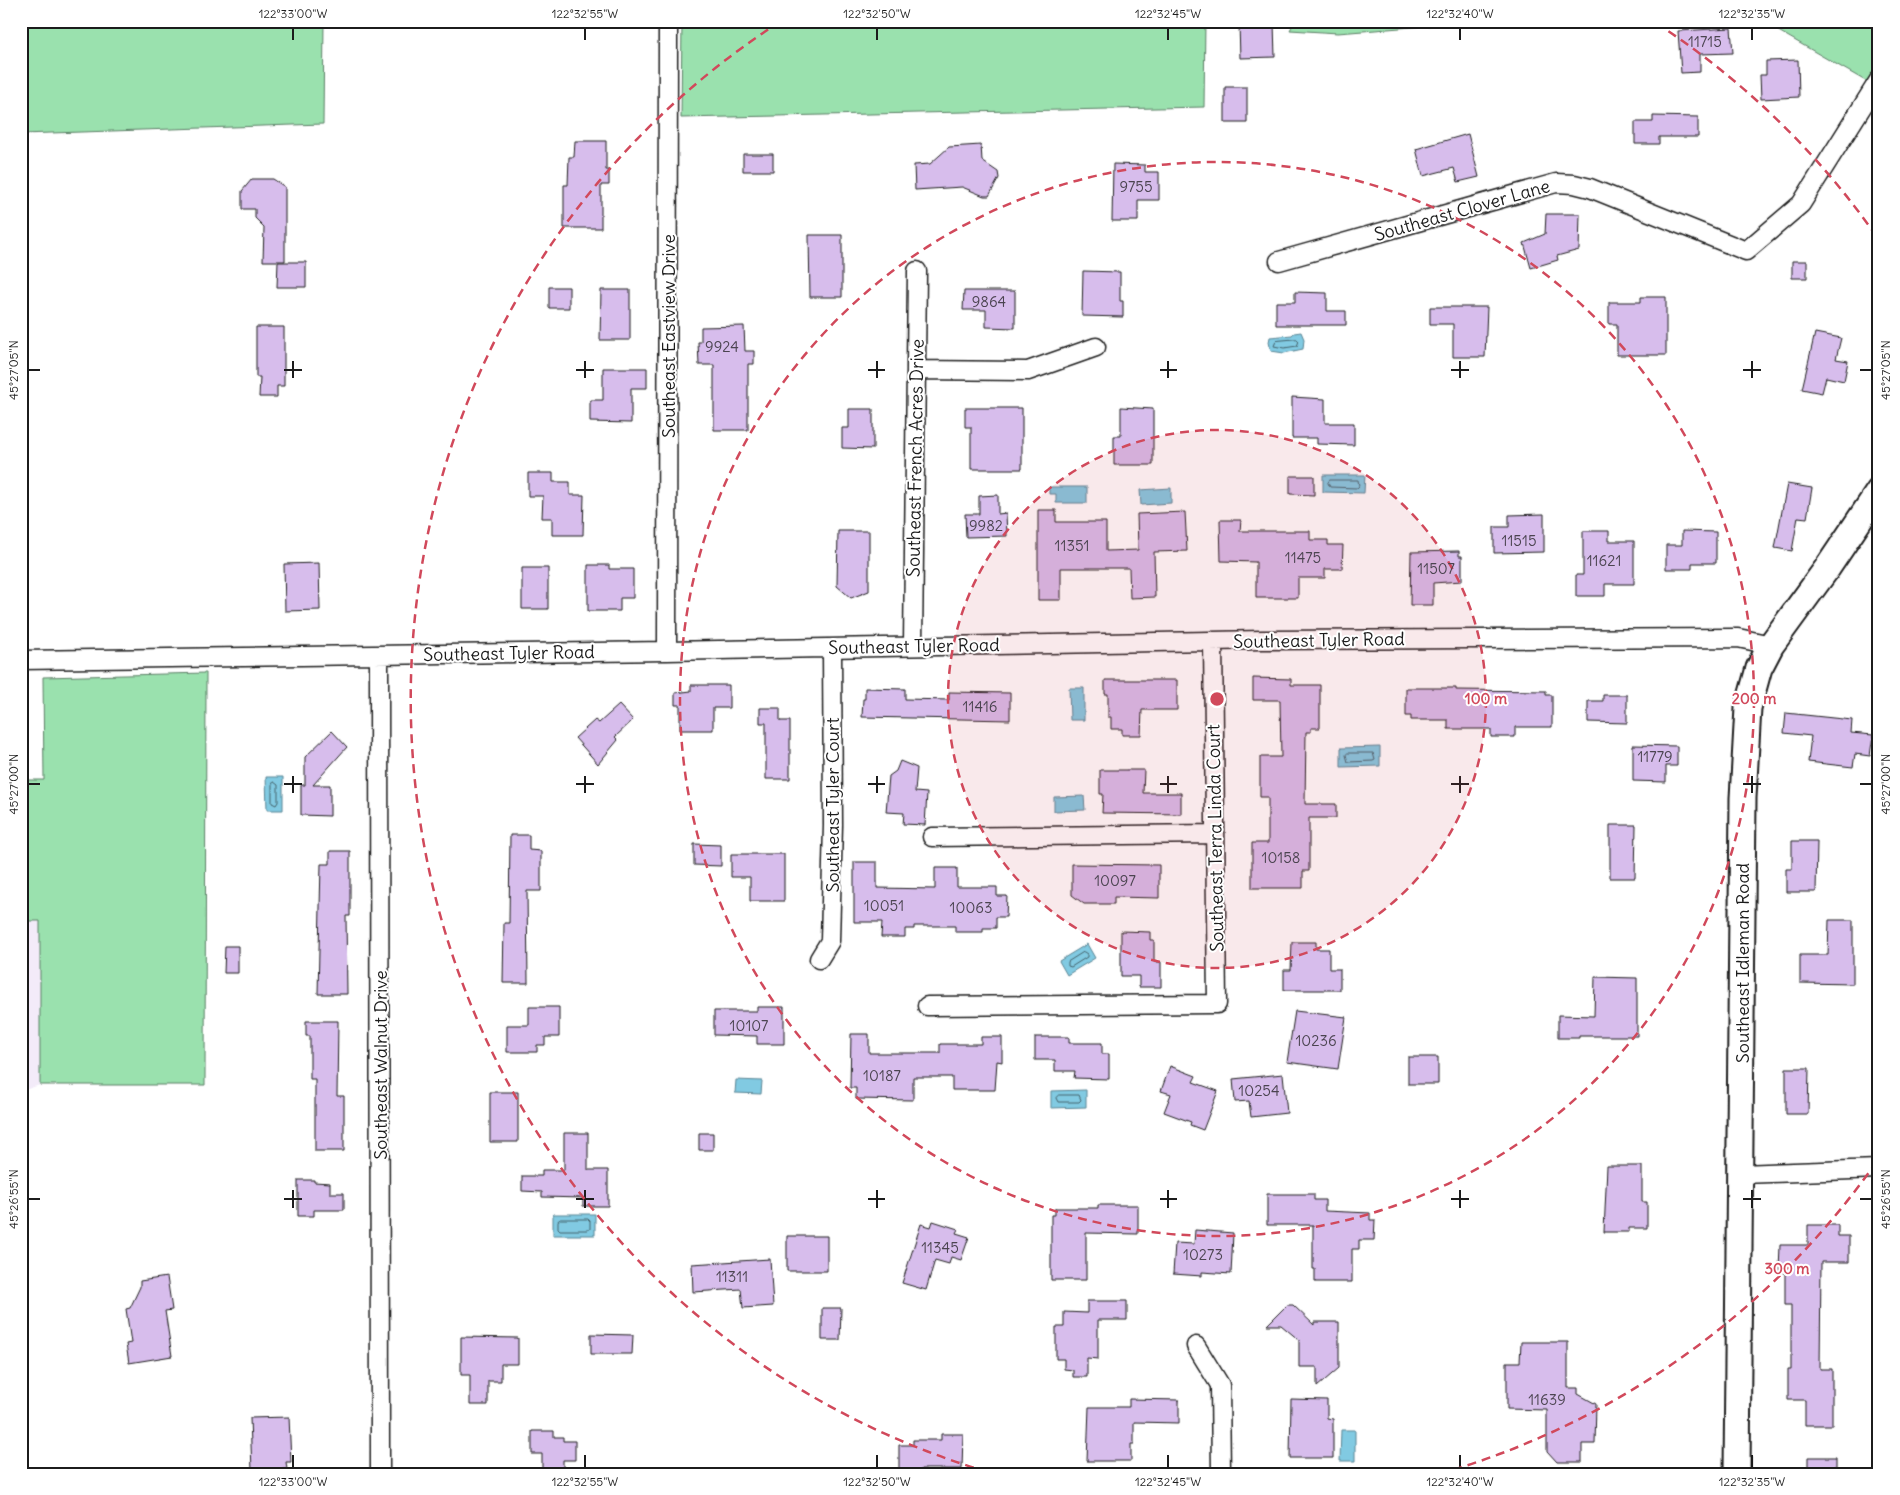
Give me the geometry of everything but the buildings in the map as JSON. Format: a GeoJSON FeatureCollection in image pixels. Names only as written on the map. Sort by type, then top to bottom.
{"type":"FeatureCollection","features":[{"type":"Feature","properties":{"kind":"main road","name":"Southeast Idleman Road"},"geometry":{"type":"LineString","coordinates":[[1738,1474],[1743,798],[1744,750],[1751,693],[1759,668],[1771,646],[1828,567],[1879,491]]}},
{"type":"Feature","properties":{"kind":"street","name":"Southeast Eastview Drive"},"geometry":{"type":"LineString","coordinates":[[667,651],[668,21]]}},
{"type":"Feature","properties":{"kind":"street","name":"Southeast Clover Lane"},"geometry":{"type":"LineString","coordinates":[[1279,261],[1556,183],[1574,184],[1590,188],[1746,252],[1801,204],[1879,80]]}},
{"type":"Feature","properties":{"kind":"street","name":"Southeast French Acres Drive"},"geometry":{"type":"LineString","coordinates":[[913,646],[916,271]]}},
{"type":"Feature","properties":{"kind":"street"},"geometry":{"type":"LineString","coordinates":[[916,370],[1028,371],[1096,347]]}},
{"type":"Feature","properties":{"kind":"street","name":"Southeast Tyler Road"},"geometry":{"type":"LineString","coordinates":[[21,660],[1273,640],[1738,638],[1771,646]]}},
{"type":"Feature","properties":{"kind":"street","name":"Southeast Terra Linda Court"},"geometry":{"type":"LineString","coordinates":[[928,1006],[1217,1004],[1213,642]]}},
{"type":"Feature","properties":{"kind":"street","name":"Southeast Tyler Court"},"geometry":{"type":"LineString","coordinates":[[819,959],[830,941],[833,825],[832,648]]}},
{"type":"Feature","properties":{"kind":"street","name":"Southeast Walnut Drive"},"geometry":{"type":"LineString","coordinates":[[379,655],[380,1474]]}},
{"type":"Feature","properties":{"kind":"street"},"geometry":{"type":"LineString","coordinates":[[932,837],[1215,834]]}},
{"type":"Feature","properties":{"kind":"street"},"geometry":{"type":"LineString","coordinates":[[1741,1174],[1879,1168]]}},
{"type":"Feature","properties":{"kind":"street"},"geometry":{"type":"LineString","coordinates":[[1196,1346],[1220,1385],[1221,1474]]}},
{"type":"Feature","properties":{"kind":"shaded area"},"geometry":{"type":"Polygon","coordinates":[[[40,920],[40,1085],[21,1091],[21,921],[40,920]]]}},
{"type":"Feature","properties":{"kind":"green space"},"geometry":{"type":"Polygon","coordinates":[[[21,21],[324,21],[323,124],[21,134],[21,21]]]}},
{"type":"Feature","properties":{"kind":"green space"},"geometry":{"type":"Polygon","coordinates":[[[682,21],[1205,21],[1204,107],[681,118],[682,21]]]}},
{"type":"Feature","properties":{"kind":"green space"},"geometry":{"type":"Polygon","coordinates":[[[1295,21],[1487,21],[1338,33],[1290,30],[1295,21]]]}},
{"type":"Feature","properties":{"kind":"green space"},"geometry":{"type":"Polygon","coordinates":[[[1761,21],[1879,21],[1879,66],[1869,83],[1761,21]]]}},
{"type":"Feature","properties":{"kind":"green space"},"geometry":{"type":"Polygon","coordinates":[[[206,673],[205,1085],[40,1085],[40,921],[21,921],[21,780],[44,780],[43,677],[206,673]]]}},
{"type":"Feature","properties":{"kind":"water"},"geometry":{"type":"Polygon","coordinates":[[[1301,332],[1304,339],[1303,349],[1284,353],[1271,351],[1270,337],[1292,335],[1301,332]]]}},
{"type":"Feature","properties":{"kind":"water"},"geometry":{"type":"Polygon","coordinates":[[[1323,475],[1365,475],[1364,493],[1323,492],[1323,475]]]}},
{"type":"Feature","properties":{"kind":"water"},"geometry":{"type":"Polygon","coordinates":[[[1049,487],[1087,487],[1087,503],[1056,503],[1056,494],[1049,494],[1049,487]]]}},
{"type":"Feature","properties":{"kind":"water"},"geometry":{"type":"Polygon","coordinates":[[[1171,488],[1171,503],[1141,505],[1140,490],[1171,488]]]}},
{"type":"Feature","properties":{"kind":"water"},"geometry":{"type":"Polygon","coordinates":[[[1069,688],[1084,688],[1084,720],[1070,720],[1069,688]]]}},
{"type":"Feature","properties":{"kind":"water"},"geometry":{"type":"Polygon","coordinates":[[[1380,747],[1380,766],[1341,767],[1341,748],[1380,747]]]}},
{"type":"Feature","properties":{"kind":"water"},"geometry":{"type":"Polygon","coordinates":[[[266,777],[283,777],[283,810],[267,810],[266,777]]]}},
{"type":"Feature","properties":{"kind":"water"},"geometry":{"type":"Polygon","coordinates":[[[1084,796],[1085,810],[1054,811],[1054,797],[1084,796]]]}},
{"type":"Feature","properties":{"kind":"water"},"geometry":{"type":"Polygon","coordinates":[[[1087,944],[1095,958],[1067,975],[1059,961],[1087,944]]]}},
{"type":"Feature","properties":{"kind":"water"},"geometry":{"type":"Polygon","coordinates":[[[736,1080],[762,1081],[761,1094],[735,1093],[736,1080]]]}},
{"type":"Feature","properties":{"kind":"water"},"geometry":{"type":"Polygon","coordinates":[[[1086,1090],[1086,1107],[1051,1108],[1051,1091],[1086,1090]]]}},
{"type":"Feature","properties":{"kind":"water"},"geometry":{"type":"Polygon","coordinates":[[[553,1214],[595,1214],[595,1235],[553,1235],[553,1214]]]}},
{"type":"Feature","properties":{"kind":"water"},"geometry":{"type":"Polygon","coordinates":[[[1341,1430],[1355,1430],[1355,1461],[1340,1461],[1341,1430]]]}}]}
